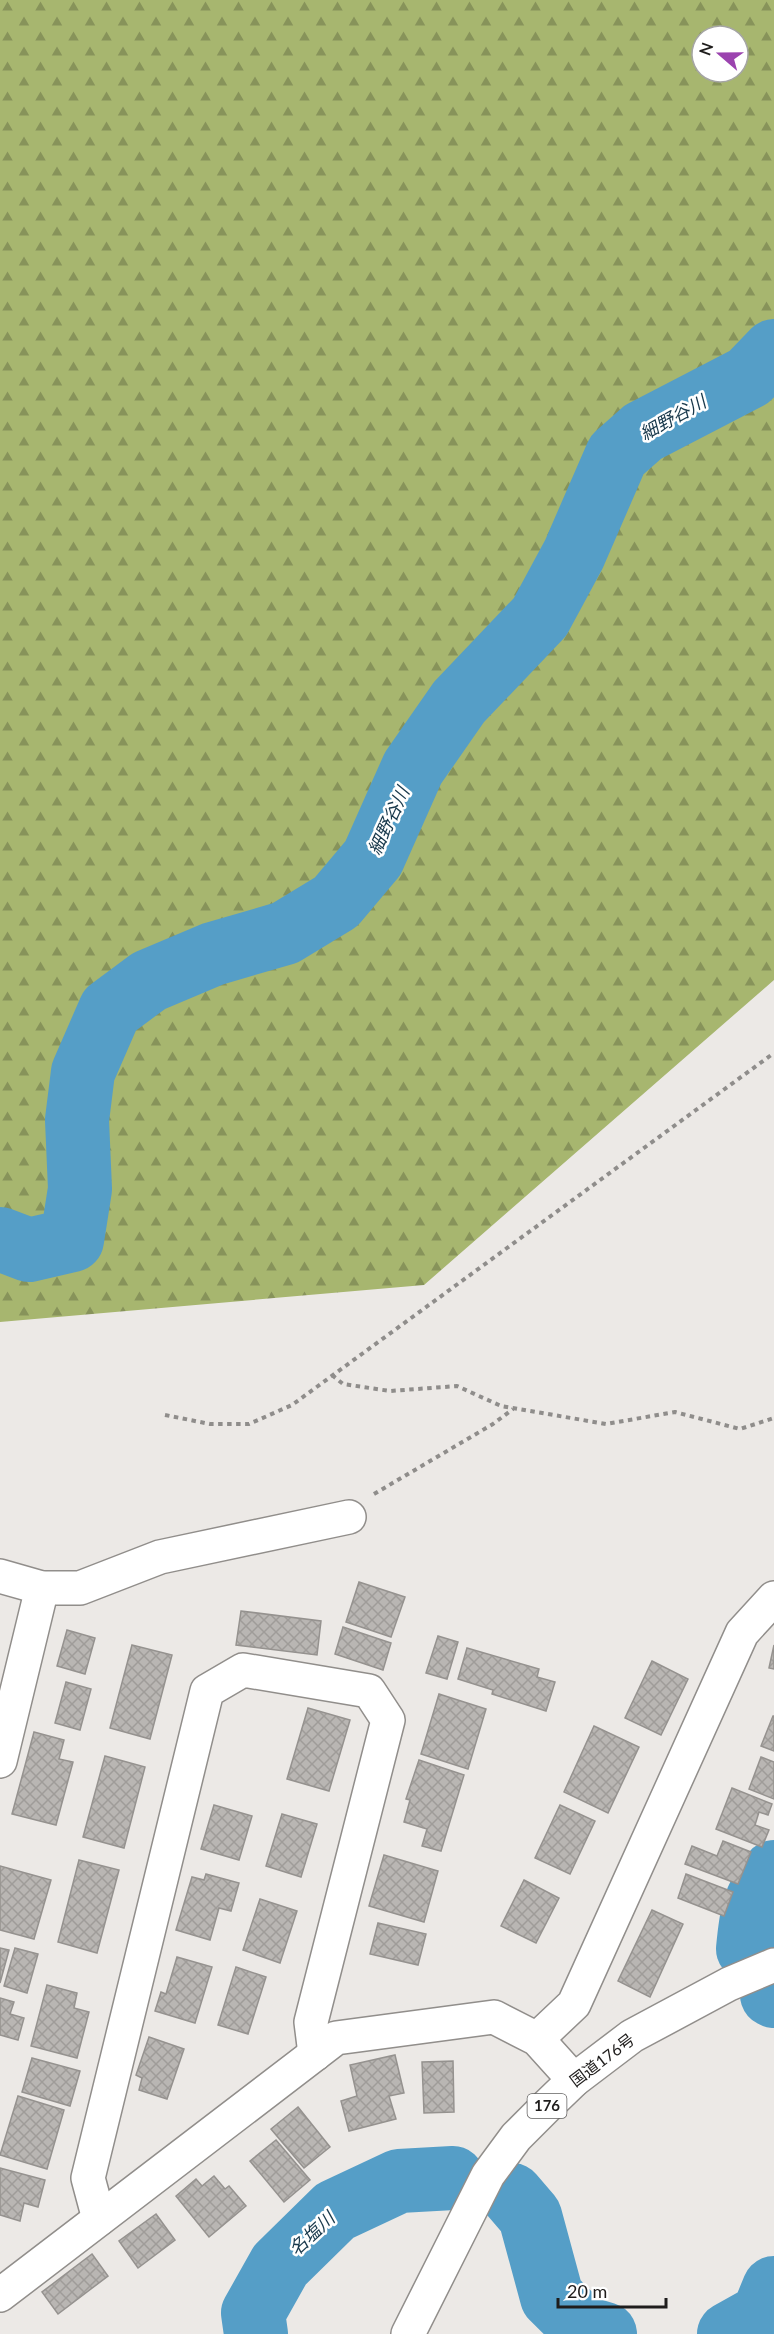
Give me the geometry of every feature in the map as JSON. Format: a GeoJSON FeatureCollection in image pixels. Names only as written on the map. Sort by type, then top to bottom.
{"type":"FeatureCollection","features":[{"type":"Feature","properties":{"kind":"main road"},"geometry":{"type":"LineString","coordinates":[[0,1576],[42,1588],[80,1588],[160,1557],[349,1517]]}},
{"type":"Feature","properties":{"kind":"main road"},"geometry":{"type":"LineString","coordinates":[[0,1761],[42,1588]]}},
{"type":"Feature","properties":{"kind":"main road"},"geometry":{"type":"LineString","coordinates":[[537,2039],[574,2004],[742,1633],[774,1598]]}},
{"type":"Feature","properties":{"kind":"main road"},"geometry":{"type":"LineString","coordinates":[[99,2219],[88,2178],[207,1690],[243,1670],[369,1691],[388,1720],[311,2022],[315,2054]]}},
{"type":"Feature","properties":{"kind":"main road","name":"国道176号"},"geometry":{"type":"LineString","coordinates":[[408,2334],[488,2175],[516,2137],[574,2080],[632,2036],[729,1984],[774,1965]]}},
{"type":"Feature","properties":{"kind":"main road"},"geometry":{"type":"LineString","coordinates":[[0,2295],[336,2038],[494,2018],[537,2039],[574,2080]]}},
{"type":"Feature","properties":{"kind":"path"},"geometry":{"type":"LineString","coordinates":[[165,1415],[210,1424],[249,1424],[292,1405],[774,1053]]}},
{"type":"Feature","properties":{"kind":"path"},"geometry":{"type":"LineString","coordinates":[[332,1375],[343,1384],[390,1391],[457,1386],[501,1406],[606,1424],[675,1412],[740,1429],[774,1418]]}},
{"type":"Feature","properties":{"kind":"path"},"geometry":{"type":"LineString","coordinates":[[349,1517],[354,1506],[493,1424],[514,1409]]}},
{"type":"Feature","properties":{"kind":"green space"},"geometry":{"type":"Polygon","coordinates":[[[0,0],[774,0],[774,980],[424,1285],[0,1322],[0,0]]]}},
{"type":"Feature","properties":{"kind":"building"},"geometry":{"type":"Polygon","coordinates":[[[359,1582],[405,1597],[391,1637],[346,1622],[359,1582]]]}},
{"type":"Feature","properties":{"kind":"building"},"geometry":{"type":"Polygon","coordinates":[[[241,1611],[321,1621],[317,1655],[236,1645],[241,1611]]]}},
{"type":"Feature","properties":{"kind":"building"},"geometry":{"type":"Polygon","coordinates":[[[343,1627],[391,1643],[383,1670],[335,1654],[343,1627]]]}},
{"type":"Feature","properties":{"kind":"building"},"geometry":{"type":"Polygon","coordinates":[[[67,1630],[95,1638],[85,1674],[57,1666],[67,1630]]]}},
{"type":"Feature","properties":{"kind":"building"},"geometry":{"type":"Polygon","coordinates":[[[438,1636],[458,1642],[447,1679],[426,1673],[438,1636]]]}},
{"type":"Feature","properties":{"kind":"building"},"geometry":{"type":"Polygon","coordinates":[[[132,1645],[172,1655],[150,1739],[110,1728],[132,1645]]]}},
{"type":"Feature","properties":{"kind":"building"},"geometry":{"type":"Polygon","coordinates":[[[774,1645],[774,1669],[769,1668],[774,1645]]]}},
{"type":"Feature","properties":{"kind":"building"},"geometry":{"type":"Polygon","coordinates":[[[467,1648],[539,1669],[537,1677],[555,1682],[546,1711],[492,1694],[493,1690],[458,1679],[467,1648]]]}},
{"type":"Feature","properties":{"kind":"building"},"geometry":{"type":"Polygon","coordinates":[[[652,1661],[688,1679],[661,1735],[625,1718],[652,1661]]]}},
{"type":"Feature","properties":{"kind":"building"},"geometry":{"type":"Polygon","coordinates":[[[66,1682],[91,1689],[80,1730],[55,1723],[66,1682]]]}},
{"type":"Feature","properties":{"kind":"building"},"geometry":{"type":"Polygon","coordinates":[[[439,1694],[486,1709],[468,1769],[421,1754],[439,1694]]]}},
{"type":"Feature","properties":{"kind":"building"},"geometry":{"type":"Polygon","coordinates":[[[308,1708],[350,1720],[329,1791],[287,1779],[308,1708]]]}},
{"type":"Feature","properties":{"kind":"building"},"geometry":{"type":"Polygon","coordinates":[[[774,1716],[774,1751],[761,1746],[774,1716]]]}},
{"type":"Feature","properties":{"kind":"building"},"geometry":{"type":"Polygon","coordinates":[[[594,1726],[639,1747],[608,1813],[564,1792],[594,1726]]]}},
{"type":"Feature","properties":{"kind":"building"},"geometry":{"type":"Polygon","coordinates":[[[34,1732],[64,1740],[59,1759],[73,1762],[56,1825],[12,1814],[34,1732]]]}},
{"type":"Feature","properties":{"kind":"building"},"geometry":{"type":"Polygon","coordinates":[[[105,1756],[145,1767],[124,1848],[83,1837],[105,1756]]]}},
{"type":"Feature","properties":{"kind":"building"},"geometry":{"type":"Polygon","coordinates":[[[761,1757],[774,1762],[774,1799],[749,1789],[761,1757]]]}},
{"type":"Feature","properties":{"kind":"building"},"geometry":{"type":"Polygon","coordinates":[[[419,1760],[464,1775],[441,1851],[422,1846],[427,1829],[404,1822],[410,1800],[406,1799],[419,1760]]]}},
{"type":"Feature","properties":{"kind":"building"},"geometry":{"type":"Polygon","coordinates":[[[732,1788],[772,1804],[768,1815],[759,1812],[755,1825],[769,1830],[762,1847],[716,1829],[732,1788]]]}},
{"type":"Feature","properties":{"kind":"building"},"geometry":{"type":"Polygon","coordinates":[[[214,1805],[252,1816],[239,1860],[201,1849],[214,1805]]]}},
{"type":"Feature","properties":{"kind":"building"},"geometry":{"type":"Polygon","coordinates":[[[560,1805],[595,1821],[570,1874],[535,1858],[560,1805]]]}},
{"type":"Feature","properties":{"kind":"building"},"geometry":{"type":"Polygon","coordinates":[[[282,1814],[317,1824],[301,1877],[266,1866],[282,1814]]]}},
{"type":"Feature","properties":{"kind":"building"},"geometry":{"type":"Polygon","coordinates":[[[723,1841],[751,1852],[738,1884],[685,1864],[692,1846],[717,1856],[723,1841]]]}},
{"type":"Feature","properties":{"kind":"building"},"geometry":{"type":"Polygon","coordinates":[[[384,1855],[438,1871],[424,1922],[369,1906],[384,1855]]]}},
{"type":"Feature","properties":{"kind":"building"},"geometry":{"type":"Polygon","coordinates":[[[79,1860],[119,1870],[97,1953],[58,1942],[79,1860]]]}},
{"type":"Feature","properties":{"kind":"building"},"geometry":{"type":"Polygon","coordinates":[[[0,1866],[51,1880],[34,1939],[0,1930],[0,1866]]]}},
{"type":"Feature","properties":{"kind":"building"},"geometry":{"type":"Polygon","coordinates":[[[206,1874],[239,1883],[231,1911],[219,1908],[210,1940],[176,1930],[192,1877],[204,1880],[206,1874]]]}},
{"type":"Feature","properties":{"kind":"building"},"geometry":{"type":"Polygon","coordinates":[[[686,1874],[733,1892],[724,1916],[678,1898],[686,1874]]]}},
{"type":"Feature","properties":{"kind":"building"},"geometry":{"type":"Polygon","coordinates":[[[524,1880],[559,1898],[536,1943],[501,1926],[524,1880]]]}},
{"type":"Feature","properties":{"kind":"building"},"geometry":{"type":"Polygon","coordinates":[[[260,1899],[297,1911],[280,1963],[243,1950],[260,1899]]]}},
{"type":"Feature","properties":{"kind":"building"},"geometry":{"type":"Polygon","coordinates":[[[652,1910],[683,1924],[650,1997],[618,1981],[652,1910]]]}},
{"type":"Feature","properties":{"kind":"building"},"geometry":{"type":"Polygon","coordinates":[[[378,1923],[426,1934],[418,1965],[370,1954],[378,1923]]]}},
{"type":"Feature","properties":{"kind":"building"},"geometry":{"type":"Polygon","coordinates":[[[0,1948],[9,1950],[0,1983],[0,1948]]]}},
{"type":"Feature","properties":{"kind":"building"},"geometry":{"type":"Polygon","coordinates":[[[15,1948],[38,1954],[27,1993],[4,1986],[15,1948]]]}},
{"type":"Feature","properties":{"kind":"building"},"geometry":{"type":"Polygon","coordinates":[[[177,1957],[212,1967],[195,2023],[155,2011],[161,1992],[166,1994],[177,1957]]]}},
{"type":"Feature","properties":{"kind":"building"},"geometry":{"type":"Polygon","coordinates":[[[236,1967],[266,1977],[248,2034],[218,2025],[236,1967]]]}},
{"type":"Feature","properties":{"kind":"building"},"geometry":{"type":"Polygon","coordinates":[[[47,1985],[77,1993],[74,2008],[89,2012],[77,2058],[31,2046],[47,1985]]]}},
{"type":"Feature","properties":{"kind":"building"},"geometry":{"type":"Polygon","coordinates":[[[0,1998],[14,2002],[10,2014],[24,2018],[18,2040],[0,2035],[0,1998]]]}},
{"type":"Feature","properties":{"kind":"building"},"geometry":{"type":"Polygon","coordinates":[[[149,2037],[184,2049],[167,2099],[139,2090],[142,2078],[136,2075],[149,2037]]]}},
{"type":"Feature","properties":{"kind":"building"},"geometry":{"type":"Polygon","coordinates":[[[395,2055],[404,2093],[389,2096],[396,2119],[349,2131],[341,2101],[357,2096],[350,2065],[395,2055]]]}},
{"type":"Feature","properties":{"kind":"building"},"geometry":{"type":"Polygon","coordinates":[[[32,2058],[80,2071],[70,2106],[22,2092],[32,2058]]]}},
{"type":"Feature","properties":{"kind":"building"},"geometry":{"type":"Polygon","coordinates":[[[453,2061],[454,2112],[424,2113],[422,2062],[453,2061]]]}},
{"type":"Feature","properties":{"kind":"building"},"geometry":{"type":"Polygon","coordinates":[[[18,2096],[64,2110],[47,2169],[0,2155],[18,2096]]]}},
{"type":"Feature","properties":{"kind":"building"},"geometry":{"type":"Polygon","coordinates":[[[298,2107],[330,2147],[304,2168],[271,2129],[298,2107]]]}},
{"type":"Feature","properties":{"kind":"building"},"geometry":{"type":"Polygon","coordinates":[[[276,2140],[310,2180],[284,2202],[250,2161],[276,2140]]]}},
{"type":"Feature","properties":{"kind":"building"},"geometry":{"type":"Polygon","coordinates":[[[0,2168],[45,2180],[38,2207],[24,2203],[20,2221],[0,2215],[0,2168]]]}},
{"type":"Feature","properties":{"kind":"building"},"geometry":{"type":"Polygon","coordinates":[[[214,2176],[225,2189],[229,2186],[246,2206],[209,2237],[176,2196],[196,2179],[202,2186],[214,2176]]]}},
{"type":"Feature","properties":{"kind":"building"},"geometry":{"type":"Polygon","coordinates":[[[156,2214],[175,2240],[138,2268],[119,2241],[156,2214]]]}},
{"type":"Feature","properties":{"kind":"building"},"geometry":{"type":"Polygon","coordinates":[[[92,2254],[108,2276],[58,2314],[42,2292],[92,2254]]]}},
{"type":"Feature","properties":{"kind":"waterway","name":"細野谷川"},"geometry":{"type":"LineString","coordinates":[[0,1239],[29,1250],[72,1240],[80,1189],[77,1120],[83,1072],[110,1010],[149,981],[213,954],[285,933],[336,902],[373,858],[413,768],[459,702],[540,617],[574,554],[617,455],[643,432],[749,377],[774,351]]}},
{"type":"Feature","properties":{"kind":"waterway","name":"名塩川"},"geometry":{"type":"LineString","coordinates":[[748,1949],[750,1927],[757,1899],[774,1872]]}},
{"type":"Feature","properties":{"kind":"waterway","name":"名塩川"},"geometry":{"type":"LineString","coordinates":[[256,2334],[253,2313],[280,2265],[335,2211],[399,2181],[453,2178]]}},
{"type":"Feature","properties":{"kind":"waterway","name":"名塩川"},"geometry":{"type":"LineString","coordinates":[[512,2195],[530,2216],[552,2297],[582,2327],[605,2334]]}},
{"type":"Feature","properties":{"kind":"waterway","name":"名塩川"},"geometry":{"type":"LineString","coordinates":[[729,2334],[763,2315],[774,2288]]}}]}
